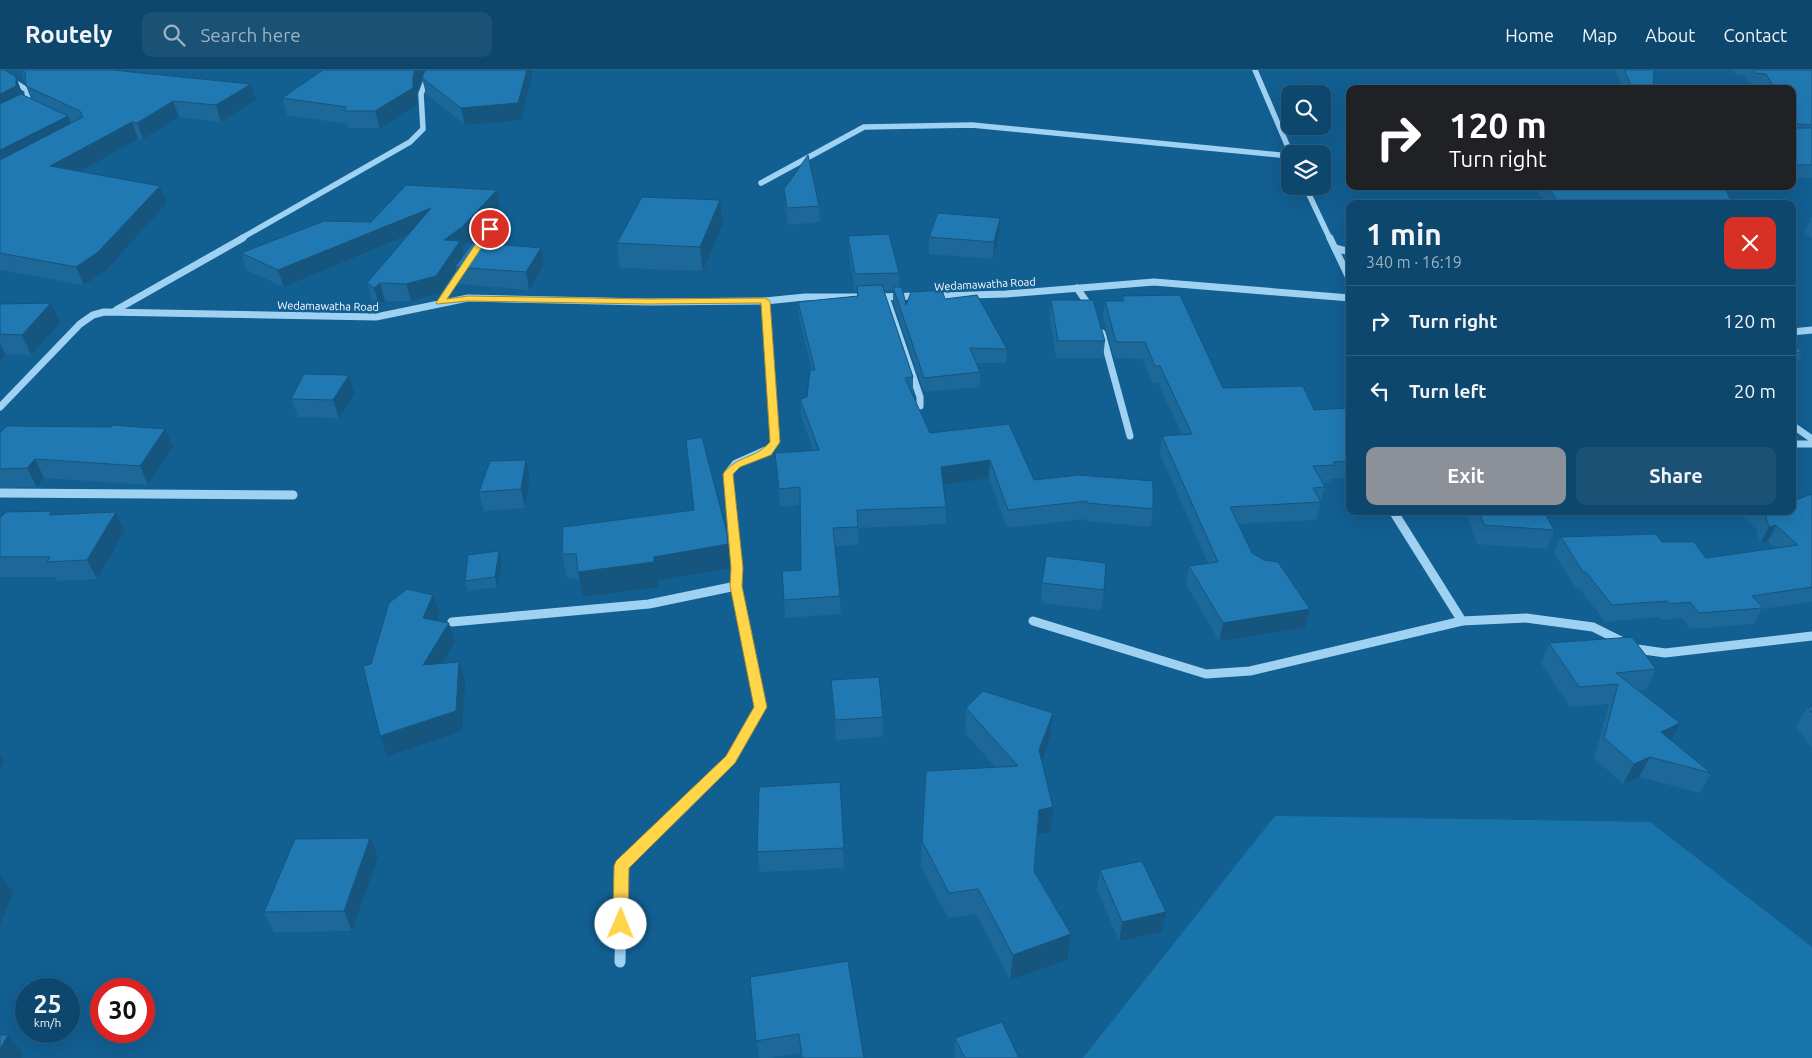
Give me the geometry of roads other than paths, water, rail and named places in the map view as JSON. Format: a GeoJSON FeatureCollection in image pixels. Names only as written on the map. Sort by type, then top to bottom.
{"type":"FeatureCollection","features":[{"type":"Feature","properties":{"kind":"street"},"geometry":{"type":"LineString","coordinates":[[114,311],[410,142],[423,128],[421,94],[430,70]]}},
{"type":"Feature","properties":{"kind":"street"},"geometry":{"type":"LineString","coordinates":[[1255,70],[1286,145]]}},
{"type":"Feature","properties":{"kind":"street"},"geometry":{"type":"LineString","coordinates":[[0,73],[27,90],[28,105]]}},
{"type":"Feature","properties":{"kind":"street"},"geometry":{"type":"LineString","coordinates":[[21,108],[28,105],[36,109]]}},
{"type":"Feature","properties":{"kind":"street"},"geometry":{"type":"LineString","coordinates":[[761,183],[864,126],[972,124],[1281,154]]}},
{"type":"Feature","properties":{"kind":"street"},"geometry":{"type":"LineString","coordinates":[[1309,195],[1346,271]]}},
{"type":"Feature","properties":{"kind":"street"},"geometry":{"type":"LineString","coordinates":[[440,303],[490,229]]}},
{"type":"Feature","properties":{"kind":"street"},"geometry":{"type":"LineString","coordinates":[[1335,248],[1346,251]]}},
{"type":"Feature","properties":{"kind":"street","name":"Wedamawatha Road"},"geometry":{"type":"LineString","coordinates":[[0,406],[80,324],[93,315],[114,311],[376,317],[406,313],[440,303],[468,298],[648,302],[765,301],[805,297],[1006,294],[1154,282],[1346,298]]}},
{"type":"Feature","properties":{"kind":"street"},"geometry":{"type":"LineString","coordinates":[[1077,288],[1098,318]]}},
{"type":"Feature","properties":{"kind":"street"},"geometry":{"type":"LineString","coordinates":[[886,297],[920,397],[920,406]]}},
{"type":"Feature","properties":{"kind":"street"},"geometry":{"type":"LineString","coordinates":[[620,962],[622,866],[730,760],[760,707],[736,586],[737,568],[728,474],[736,464],[767,452],[775,442],[765,301]]}},
{"type":"Feature","properties":{"kind":"street"},"geometry":{"type":"LineString","coordinates":[[1100,327],[1130,436]]}},
{"type":"Feature","properties":{"kind":"street"},"geometry":{"type":"LineString","coordinates":[[1796,332],[1812,330]]}},
{"type":"Feature","properties":{"kind":"street"},"geometry":{"type":"LineString","coordinates":[[1796,428],[1812,438]]}},
{"type":"Feature","properties":{"kind":"street"},"geometry":{"type":"LineString","coordinates":[[1796,444],[1812,444]]}},
{"type":"Feature","properties":{"kind":"street"},"geometry":{"type":"LineString","coordinates":[[0,494],[293,494]]}},
{"type":"Feature","properties":{"kind":"street"},"geometry":{"type":"LineString","coordinates":[[1396,515],[1462,621]]}},
{"type":"Feature","properties":{"kind":"street"},"geometry":{"type":"LineString","coordinates":[[452,622],[649,604],[736,586]]}},
{"type":"Feature","properties":{"kind":"street"},"geometry":{"type":"LineString","coordinates":[[1033,621],[1206,674],[1250,670],[1383,641],[1462,621],[1526,618],[1593,628],[1637,649],[1665,653],[1812,636]]}}]}
